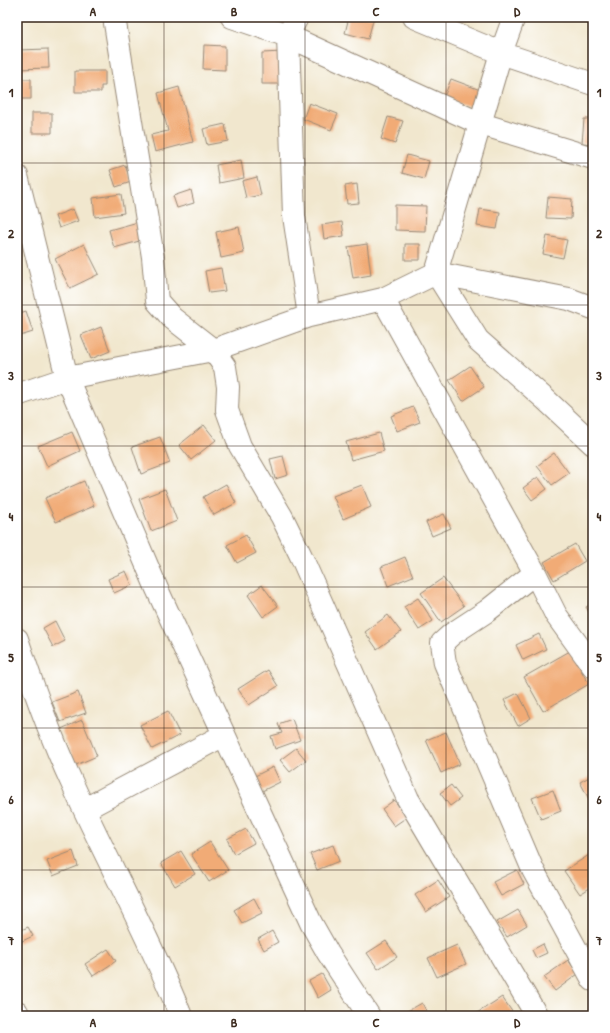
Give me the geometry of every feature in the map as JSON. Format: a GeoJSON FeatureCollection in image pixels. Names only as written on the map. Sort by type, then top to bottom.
{"type":"FeatureCollection","features":[{"type":"Feature","properties":{"kind":"street"},"geometry":{"type":"LineString","coordinates":[[114,17],[153,257],[157,301],[172,318],[213,350],[225,367],[228,387],[227,410],[240,446],[282,517],[301,556],[408,799],[537,1016]]}},
{"type":"Feature","properties":{"kind":"street"},"geometry":{"type":"LineString","coordinates":[[232,17],[293,26],[481,124],[593,158]]}},
{"type":"Feature","properties":{"kind":"street"},"geometry":{"type":"LineString","coordinates":[[414,17],[501,53],[593,84]]}},
{"type":"Feature","properties":{"kind":"street"},"geometry":{"type":"LineString","coordinates":[[514,17],[501,53],[436,273],[478,340],[593,444]]}},
{"type":"Feature","properties":{"kind":"street"},"geometry":{"type":"LineString","coordinates":[[293,26],[294,216],[310,316]]}},
{"type":"Feature","properties":{"kind":"street"},"geometry":{"type":"LineString","coordinates":[[17,176],[66,378],[157,589],[311,923],[328,953],[370,1016]]}},
{"type":"Feature","properties":{"kind":"street"},"geometry":{"type":"LineString","coordinates":[[17,395],[66,378],[213,350],[310,316],[383,298],[436,273],[569,298],[593,308]]}},
{"type":"Feature","properties":{"kind":"street"},"geometry":{"type":"LineString","coordinates":[[383,298],[535,573],[556,615],[593,666]]}},
{"type":"Feature","properties":{"kind":"street"},"geometry":{"type":"LineString","coordinates":[[535,573],[487,611],[452,634],[442,643],[445,662],[533,870],[593,980]]}},
{"type":"Feature","properties":{"kind":"street"},"geometry":{"type":"LineString","coordinates":[[17,638],[36,695],[72,783],[160,966],[181,1016]]}},
{"type":"Feature","properties":{"kind":"street"},"geometry":{"type":"LineString","coordinates":[[85,809],[224,735]]}},
{"type":"Feature","properties":{"kind":"street"},"geometry":{"type":"LineString","coordinates":[[17,1012],[19,1016]]}},
{"type":"Feature","properties":{"kind":"building"},"geometry":{"type":"Polygon","coordinates":[[[349,17],[374,17],[368,39],[345,33],[349,17]]]}},
{"type":"Feature","properties":{"kind":"building"},"geometry":{"type":"Polygon","coordinates":[[[204,45],[225,46],[225,70],[203,69],[204,45]]]}},
{"type":"Feature","properties":{"kind":"building"},"geometry":{"type":"Polygon","coordinates":[[[48,49],[49,68],[17,69],[18,50],[48,49]]]}},
{"type":"Feature","properties":{"kind":"building"},"geometry":{"type":"Polygon","coordinates":[[[283,52],[284,84],[262,84],[262,53],[283,52]]]}},
{"type":"Feature","properties":{"kind":"building"},"geometry":{"type":"Polygon","coordinates":[[[75,71],[105,71],[105,86],[101,86],[101,92],[75,92],[75,71]]]}},
{"type":"Feature","properties":{"kind":"building"},"geometry":{"type":"Polygon","coordinates":[[[17,79],[31,79],[31,99],[17,99],[17,79]]]}},
{"type":"Feature","properties":{"kind":"building"},"geometry":{"type":"Polygon","coordinates":[[[451,79],[483,91],[476,109],[444,97],[451,79]]]}},
{"type":"Feature","properties":{"kind":"building"},"geometry":{"type":"Polygon","coordinates":[[[179,87],[193,142],[155,152],[151,135],[168,131],[158,93],[179,87]]]}},
{"type":"Feature","properties":{"kind":"building"},"geometry":{"type":"Polygon","coordinates":[[[309,103],[338,114],[331,130],[303,119],[309,103]]]}},
{"type":"Feature","properties":{"kind":"building"},"geometry":{"type":"Polygon","coordinates":[[[32,113],[52,113],[52,133],[32,133],[32,113]]]}},
{"type":"Feature","properties":{"kind":"building"},"geometry":{"type":"Polygon","coordinates":[[[388,117],[403,121],[395,144],[381,139],[388,117]]]}},
{"type":"Feature","properties":{"kind":"building"},"geometry":{"type":"Polygon","coordinates":[[[584,119],[593,119],[593,144],[582,143],[584,119]]]}},
{"type":"Feature","properties":{"kind":"building"},"geometry":{"type":"Polygon","coordinates":[[[225,124],[228,141],[207,145],[203,129],[225,124]]]}},
{"type":"Feature","properties":{"kind":"building"},"geometry":{"type":"Polygon","coordinates":[[[407,155],[429,161],[424,179],[402,173],[407,155]]]}},
{"type":"Feature","properties":{"kind":"building"},"geometry":{"type":"Polygon","coordinates":[[[241,160],[244,178],[219,183],[216,165],[241,160]]]}},
{"type":"Feature","properties":{"kind":"building"},"geometry":{"type":"Polygon","coordinates":[[[125,165],[131,182],[116,187],[110,170],[125,165]]]}},
{"type":"Feature","properties":{"kind":"building"},"geometry":{"type":"Polygon","coordinates":[[[257,177],[261,195],[246,198],[242,181],[257,177]]]}},
{"type":"Feature","properties":{"kind":"building"},"geometry":{"type":"Polygon","coordinates":[[[357,184],[359,203],[347,204],[345,186],[357,184]]]}},
{"type":"Feature","properties":{"kind":"building"},"geometry":{"type":"Polygon","coordinates":[[[191,190],[194,203],[177,208],[173,196],[191,190]]]}},
{"type":"Feature","properties":{"kind":"building"},"geometry":{"type":"Polygon","coordinates":[[[121,194],[124,213],[95,217],[93,198],[121,194]]]}},
{"type":"Feature","properties":{"kind":"building"},"geometry":{"type":"Polygon","coordinates":[[[548,197],[572,199],[571,219],[546,218],[548,197]]]}},
{"type":"Feature","properties":{"kind":"building"},"geometry":{"type":"Polygon","coordinates":[[[395,205],[426,206],[425,231],[395,230],[395,205]]]}},
{"type":"Feature","properties":{"kind":"building"},"geometry":{"type":"Polygon","coordinates":[[[73,209],[78,221],[59,228],[55,216],[73,209]]]}},
{"type":"Feature","properties":{"kind":"building"},"geometry":{"type":"Polygon","coordinates":[[[480,209],[500,212],[497,229],[477,226],[480,209]]]}},
{"type":"Feature","properties":{"kind":"building"},"geometry":{"type":"Polygon","coordinates":[[[138,222],[143,240],[114,248],[109,230],[138,222]]]}},
{"type":"Feature","properties":{"kind":"building"},"geometry":{"type":"Polygon","coordinates":[[[342,222],[344,236],[324,239],[322,225],[342,222]]]}},
{"type":"Feature","properties":{"kind":"building"},"geometry":{"type":"Polygon","coordinates":[[[239,227],[244,253],[221,258],[216,232],[239,227]]]}},
{"type":"Feature","properties":{"kind":"building"},"geometry":{"type":"Polygon","coordinates":[[[547,236],[567,240],[563,258],[543,254],[547,236]]]}},
{"type":"Feature","properties":{"kind":"building"},"geometry":{"type":"Polygon","coordinates":[[[84,244],[99,274],[70,288],[55,259],[84,244]]]}},
{"type":"Feature","properties":{"kind":"building"},"geometry":{"type":"Polygon","coordinates":[[[367,244],[371,275],[353,278],[348,247],[367,244]]]}},
{"type":"Feature","properties":{"kind":"building"},"geometry":{"type":"Polygon","coordinates":[[[405,244],[420,244],[420,260],[405,260],[405,244]]]}},
{"type":"Feature","properties":{"kind":"building"},"geometry":{"type":"Polygon","coordinates":[[[221,268],[225,291],[209,293],[205,271],[221,268]]]}},
{"type":"Feature","properties":{"kind":"building"},"geometry":{"type":"Polygon","coordinates":[[[26,311],[33,332],[17,337],[17,314],[26,311]]]}},
{"type":"Feature","properties":{"kind":"building"},"geometry":{"type":"Polygon","coordinates":[[[101,327],[110,351],[91,359],[81,335],[101,327]]]}},
{"type":"Feature","properties":{"kind":"building"},"geometry":{"type":"Polygon","coordinates":[[[470,366],[484,387],[463,401],[449,380],[470,366]]]}},
{"type":"Feature","properties":{"kind":"building"},"geometry":{"type":"Polygon","coordinates":[[[413,407],[420,422],[397,431],[391,416],[413,407]]]}},
{"type":"Feature","properties":{"kind":"building"},"geometry":{"type":"Polygon","coordinates":[[[204,425],[216,440],[191,460],[179,445],[204,425]]]}},
{"type":"Feature","properties":{"kind":"building"},"geometry":{"type":"Polygon","coordinates":[[[72,432],[80,451],[47,466],[38,446],[72,432]]]}},
{"type":"Feature","properties":{"kind":"building"},"geometry":{"type":"Polygon","coordinates":[[[379,433],[384,451],[351,460],[346,442],[379,433]]]}},
{"type":"Feature","properties":{"kind":"building"},"geometry":{"type":"Polygon","coordinates":[[[160,437],[170,463],[141,474],[132,447],[160,437]]]}},
{"type":"Feature","properties":{"kind":"building"},"geometry":{"type":"Polygon","coordinates":[[[554,453],[569,473],[552,485],[537,466],[554,453]]]}},
{"type":"Feature","properties":{"kind":"building"},"geometry":{"type":"Polygon","coordinates":[[[283,456],[288,475],[275,479],[270,459],[283,456]]]}},
{"type":"Feature","properties":{"kind":"building"},"geometry":{"type":"Polygon","coordinates":[[[538,477],[547,489],[532,500],[523,488],[538,477]]]}},
{"type":"Feature","properties":{"kind":"building"},"geometry":{"type":"Polygon","coordinates":[[[84,481],[94,506],[56,522],[45,498],[84,481]]]}},
{"type":"Feature","properties":{"kind":"building"},"geometry":{"type":"Polygon","coordinates":[[[226,484],[236,503],[214,515],[203,497],[226,484]]]}},
{"type":"Feature","properties":{"kind":"building"},"geometry":{"type":"Polygon","coordinates":[[[362,485],[371,507],[343,519],[333,496],[362,485]]]}},
{"type":"Feature","properties":{"kind":"building"},"geometry":{"type":"Polygon","coordinates":[[[165,489],[177,521],[151,531],[139,499],[165,489]]]}},
{"type":"Feature","properties":{"kind":"building"},"geometry":{"type":"Polygon","coordinates":[[[444,514],[451,528],[432,536],[426,522],[444,514]]]}},
{"type":"Feature","properties":{"kind":"building"},"geometry":{"type":"Polygon","coordinates":[[[246,535],[256,553],[237,563],[227,545],[246,535]]]}},
{"type":"Feature","properties":{"kind":"building"},"geometry":{"type":"Polygon","coordinates":[[[575,544],[585,561],[554,580],[544,562],[575,544]]]}},
{"type":"Feature","properties":{"kind":"building"},"geometry":{"type":"Polygon","coordinates":[[[405,557],[413,576],[388,586],[381,567],[405,557]]]}},
{"type":"Feature","properties":{"kind":"building"},"geometry":{"type":"Polygon","coordinates":[[[126,571],[132,585],[114,593],[108,579],[126,571]]]}},
{"type":"Feature","properties":{"kind":"building"},"geometry":{"type":"Polygon","coordinates":[[[443,578],[464,606],[441,622],[421,593],[443,578]]]}},
{"type":"Feature","properties":{"kind":"building"},"geometry":{"type":"Polygon","coordinates":[[[262,585],[278,606],[263,617],[248,595],[262,585]]]}},
{"type":"Feature","properties":{"kind":"building"},"geometry":{"type":"Polygon","coordinates":[[[418,598],[433,621],[419,630],[404,607],[418,598]]]}},
{"type":"Feature","properties":{"kind":"building"},"geometry":{"type":"Polygon","coordinates":[[[593,603],[593,619],[586,607],[593,603]]]}},
{"type":"Feature","properties":{"kind":"building"},"geometry":{"type":"Polygon","coordinates":[[[388,615],[401,632],[377,649],[365,632],[388,615]]]}},
{"type":"Feature","properties":{"kind":"building"},"geometry":{"type":"Polygon","coordinates":[[[55,621],[65,641],[53,647],[43,628],[55,621]]]}},
{"type":"Feature","properties":{"kind":"building"},"geometry":{"type":"Polygon","coordinates":[[[539,634],[546,649],[523,660],[516,645],[539,634]]]}},
{"type":"Feature","properties":{"kind":"building"},"geometry":{"type":"Polygon","coordinates":[[[570,651],[589,684],[543,711],[524,677],[570,651]]]}},
{"type":"Feature","properties":{"kind":"building"},"geometry":{"type":"Polygon","coordinates":[[[268,670],[278,686],[249,705],[238,689],[268,670]]]}},
{"type":"Feature","properties":{"kind":"building"},"geometry":{"type":"Polygon","coordinates":[[[78,692],[86,713],[60,722],[52,702],[78,692]]]}},
{"type":"Feature","properties":{"kind":"building"},"geometry":{"type":"Polygon","coordinates":[[[518,693],[531,718],[518,726],[504,700],[518,693]]]}},
{"type":"Feature","properties":{"kind":"building"},"geometry":{"type":"Polygon","coordinates":[[[168,711],[180,735],[152,749],[140,725],[168,711]]]}},
{"type":"Feature","properties":{"kind":"building"},"geometry":{"type":"Polygon","coordinates":[[[292,719],[300,740],[275,749],[271,736],[282,733],[278,724],[292,719]]]}},
{"type":"Feature","properties":{"kind":"building"},"geometry":{"type":"Polygon","coordinates":[[[82,720],[97,756],[76,765],[61,729],[82,720]]]}},
{"type":"Feature","properties":{"kind":"building"},"geometry":{"type":"Polygon","coordinates":[[[446,732],[460,764],[441,773],[426,740],[446,732]]]}},
{"type":"Feature","properties":{"kind":"building"},"geometry":{"type":"Polygon","coordinates":[[[296,748],[306,760],[290,772],[280,760],[296,748]]]}},
{"type":"Feature","properties":{"kind":"building"},"geometry":{"type":"Polygon","coordinates":[[[273,767],[280,782],[262,791],[255,776],[273,767]]]}},
{"type":"Feature","properties":{"kind":"building"},"geometry":{"type":"Polygon","coordinates":[[[593,775],[593,797],[589,799],[580,782],[593,775]]]}},
{"type":"Feature","properties":{"kind":"building"},"geometry":{"type":"Polygon","coordinates":[[[451,785],[461,798],[450,806],[440,793],[451,785]]]}},
{"type":"Feature","properties":{"kind":"building"},"geometry":{"type":"Polygon","coordinates":[[[553,790],[561,811],[541,819],[532,798],[553,790]]]}},
{"type":"Feature","properties":{"kind":"building"},"geometry":{"type":"Polygon","coordinates":[[[394,800],[407,817],[394,826],[382,809],[394,800]]]}},
{"type":"Feature","properties":{"kind":"building"},"geometry":{"type":"Polygon","coordinates":[[[246,829],[254,843],[234,854],[227,839],[246,829]]]}},
{"type":"Feature","properties":{"kind":"building"},"geometry":{"type":"Polygon","coordinates":[[[210,842],[228,870],[209,882],[191,854],[210,842]]]}},
{"type":"Feature","properties":{"kind":"building"},"geometry":{"type":"Polygon","coordinates":[[[333,845],[339,861],[317,870],[310,854],[333,845]]]}},
{"type":"Feature","properties":{"kind":"building"},"geometry":{"type":"Polygon","coordinates":[[[73,851],[78,866],[53,876],[47,861],[73,851]]]}},
{"type":"Feature","properties":{"kind":"building"},"geometry":{"type":"Polygon","coordinates":[[[181,851],[195,874],[175,886],[161,863],[181,851]]]}},
{"type":"Feature","properties":{"kind":"building"},"geometry":{"type":"Polygon","coordinates":[[[589,855],[593,861],[593,886],[580,894],[564,871],[589,855]]]}},
{"type":"Feature","properties":{"kind":"building"},"geometry":{"type":"Polygon","coordinates":[[[517,870],[524,884],[501,896],[493,882],[517,870]]]}},
{"type":"Feature","properties":{"kind":"building"},"geometry":{"type":"Polygon","coordinates":[[[438,880],[449,897],[426,912],[415,895],[438,880]]]}},
{"type":"Feature","properties":{"kind":"building"},"geometry":{"type":"Polygon","coordinates":[[[254,898],[262,913],[242,923],[234,910],[254,898]]]}},
{"type":"Feature","properties":{"kind":"building"},"geometry":{"type":"Polygon","coordinates":[[[518,910],[527,925],[507,937],[497,922],[518,910]]]}},
{"type":"Feature","properties":{"kind":"building"},"geometry":{"type":"Polygon","coordinates":[[[28,927],[33,936],[18,943],[17,932],[28,927]]]}},
{"type":"Feature","properties":{"kind":"building"},"geometry":{"type":"Polygon","coordinates":[[[272,931],[278,942],[264,950],[258,939],[272,931]]]}},
{"type":"Feature","properties":{"kind":"building"},"geometry":{"type":"Polygon","coordinates":[[[386,941],[397,957],[378,969],[367,953],[386,941]]]}},
{"type":"Feature","properties":{"kind":"building"},"geometry":{"type":"Polygon","coordinates":[[[543,944],[547,953],[536,958],[532,950],[543,944]]]}},
{"type":"Feature","properties":{"kind":"building"},"geometry":{"type":"Polygon","coordinates":[[[457,945],[466,964],[437,977],[428,958],[457,945]]]}},
{"type":"Feature","properties":{"kind":"building"},"geometry":{"type":"Polygon","coordinates":[[[108,949],[116,961],[93,976],[85,964],[108,949]]]}},
{"type":"Feature","properties":{"kind":"building"},"geometry":{"type":"Polygon","coordinates":[[[568,960],[578,974],[555,991],[544,977],[568,960]]]}},
{"type":"Feature","properties":{"kind":"building"},"geometry":{"type":"Polygon","coordinates":[[[322,974],[331,990],[318,998],[309,981],[322,974]]]}},
{"type":"Feature","properties":{"kind":"building"},"geometry":{"type":"Polygon","coordinates":[[[502,997],[513,1013],[508,1016],[479,1016],[477,1013],[502,997]]]}},
{"type":"Feature","properties":{"kind":"building"},"geometry":{"type":"Polygon","coordinates":[[[422,1003],[429,1016],[399,1016],[422,1003]]]}}]}
